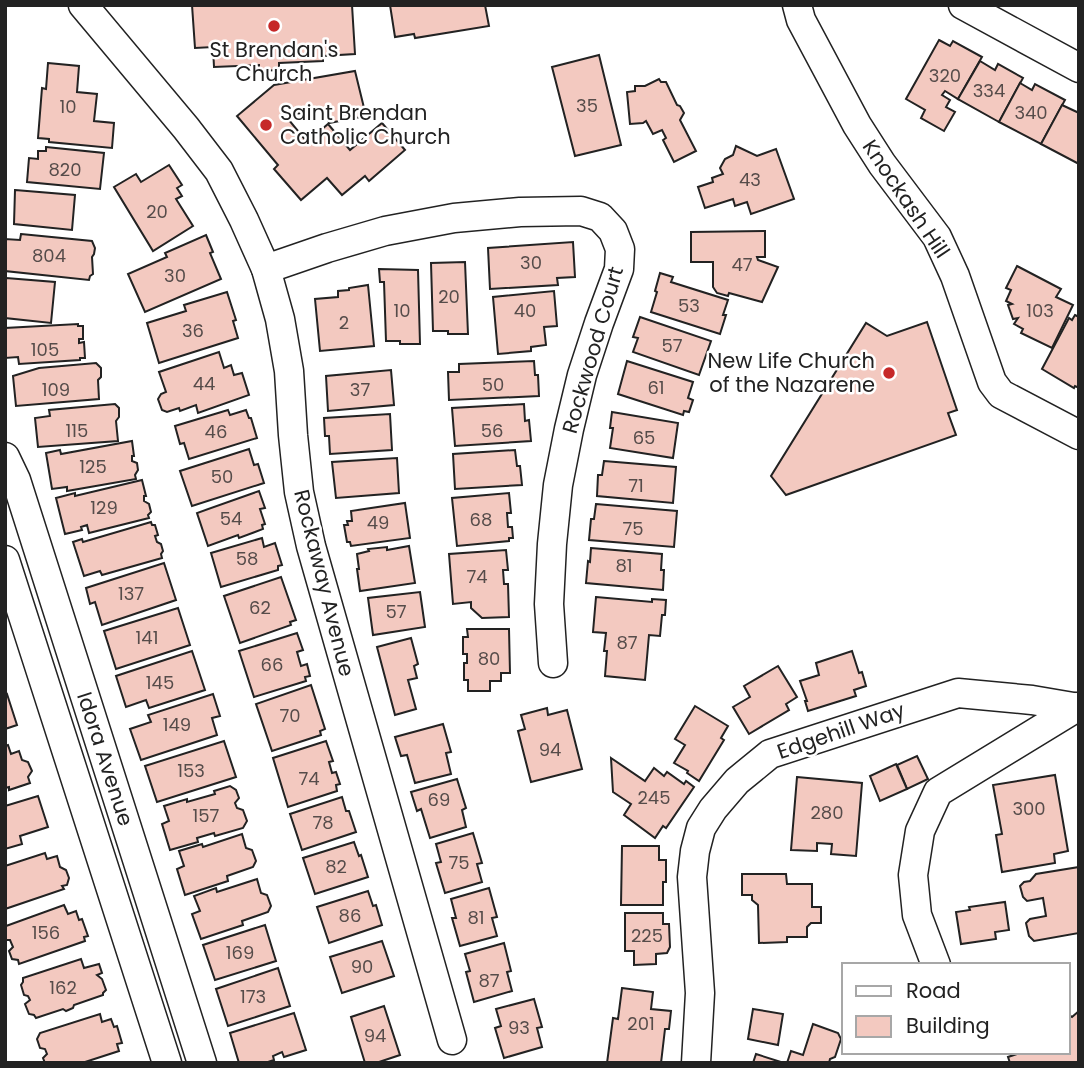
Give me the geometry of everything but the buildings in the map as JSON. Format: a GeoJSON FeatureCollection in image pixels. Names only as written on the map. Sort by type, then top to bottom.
{"type":"FeatureCollection","features":[{"type":"Feature","properties":{"kind":"street","name":"Rockaway Avenue"},"geometry":{"type":"LineString","coordinates":[[83,5],[219,171],[266,269],[280,318],[289,371],[299,492],[311,547],[452,1040]]}},
{"type":"Feature","properties":{"kind":"street","name":"Knockash Hill"},"geometry":{"type":"LineString","coordinates":[[797,5],[802,20],[857,125],[882,164],[937,237],[992,382],[1001,394],[1079,435]]}},
{"type":"Feature","properties":{"kind":"street"},"geometry":{"type":"LineString","coordinates":[[963,5],[1079,68]]}},
{"type":"Feature","properties":{"kind":"street","name":"Rockwood Court"},"geometry":{"type":"LineString","coordinates":[[266,269],[385,231],[454,218],[520,212],[581,211],[600,217],[614,231],[620,249],[619,269],[582,375],[558,485],[549,604],[553,663]]}},
{"type":"Feature","properties":{"kind":"street","name":"Idora Avenue"},"geometry":{"type":"LineString","coordinates":[[5,457],[16,480],[202,1063]]}},
{"type":"Feature","properties":{"kind":"street","name":"Idora Avenue"},"geometry":{"type":"LineString","coordinates":[[5,560],[167,1063]]}},
{"type":"Feature","properties":{"kind":"street","name":"Edgehill Way"},"geometry":{"type":"LineString","coordinates":[[696,1063],[700,993],[692,877],[695,850],[701,828],[737,780],[770,754],[958,693],[1032,700],[1078,708]]}},
{"type":"Feature","properties":{"kind":"street"},"geometry":{"type":"LineString","coordinates":[[935,963],[917,915],[914,875],[920,831],[938,792],[1078,708]]}},
{"type":"Feature","properties":{"kind":"place","name":"St Brendan's Church"},"geometry":{"type":"Point","coordinates":[274,26]}},
{"type":"Feature","properties":{"kind":"place","name":"Saint Brendan Catholic Church"},"geometry":{"type":"Point","coordinates":[266,125]}},
{"type":"Feature","properties":{"kind":"place","name":"New Life Church of the Nazarene"},"geometry":{"type":"Point","coordinates":[889,373]}}]}
